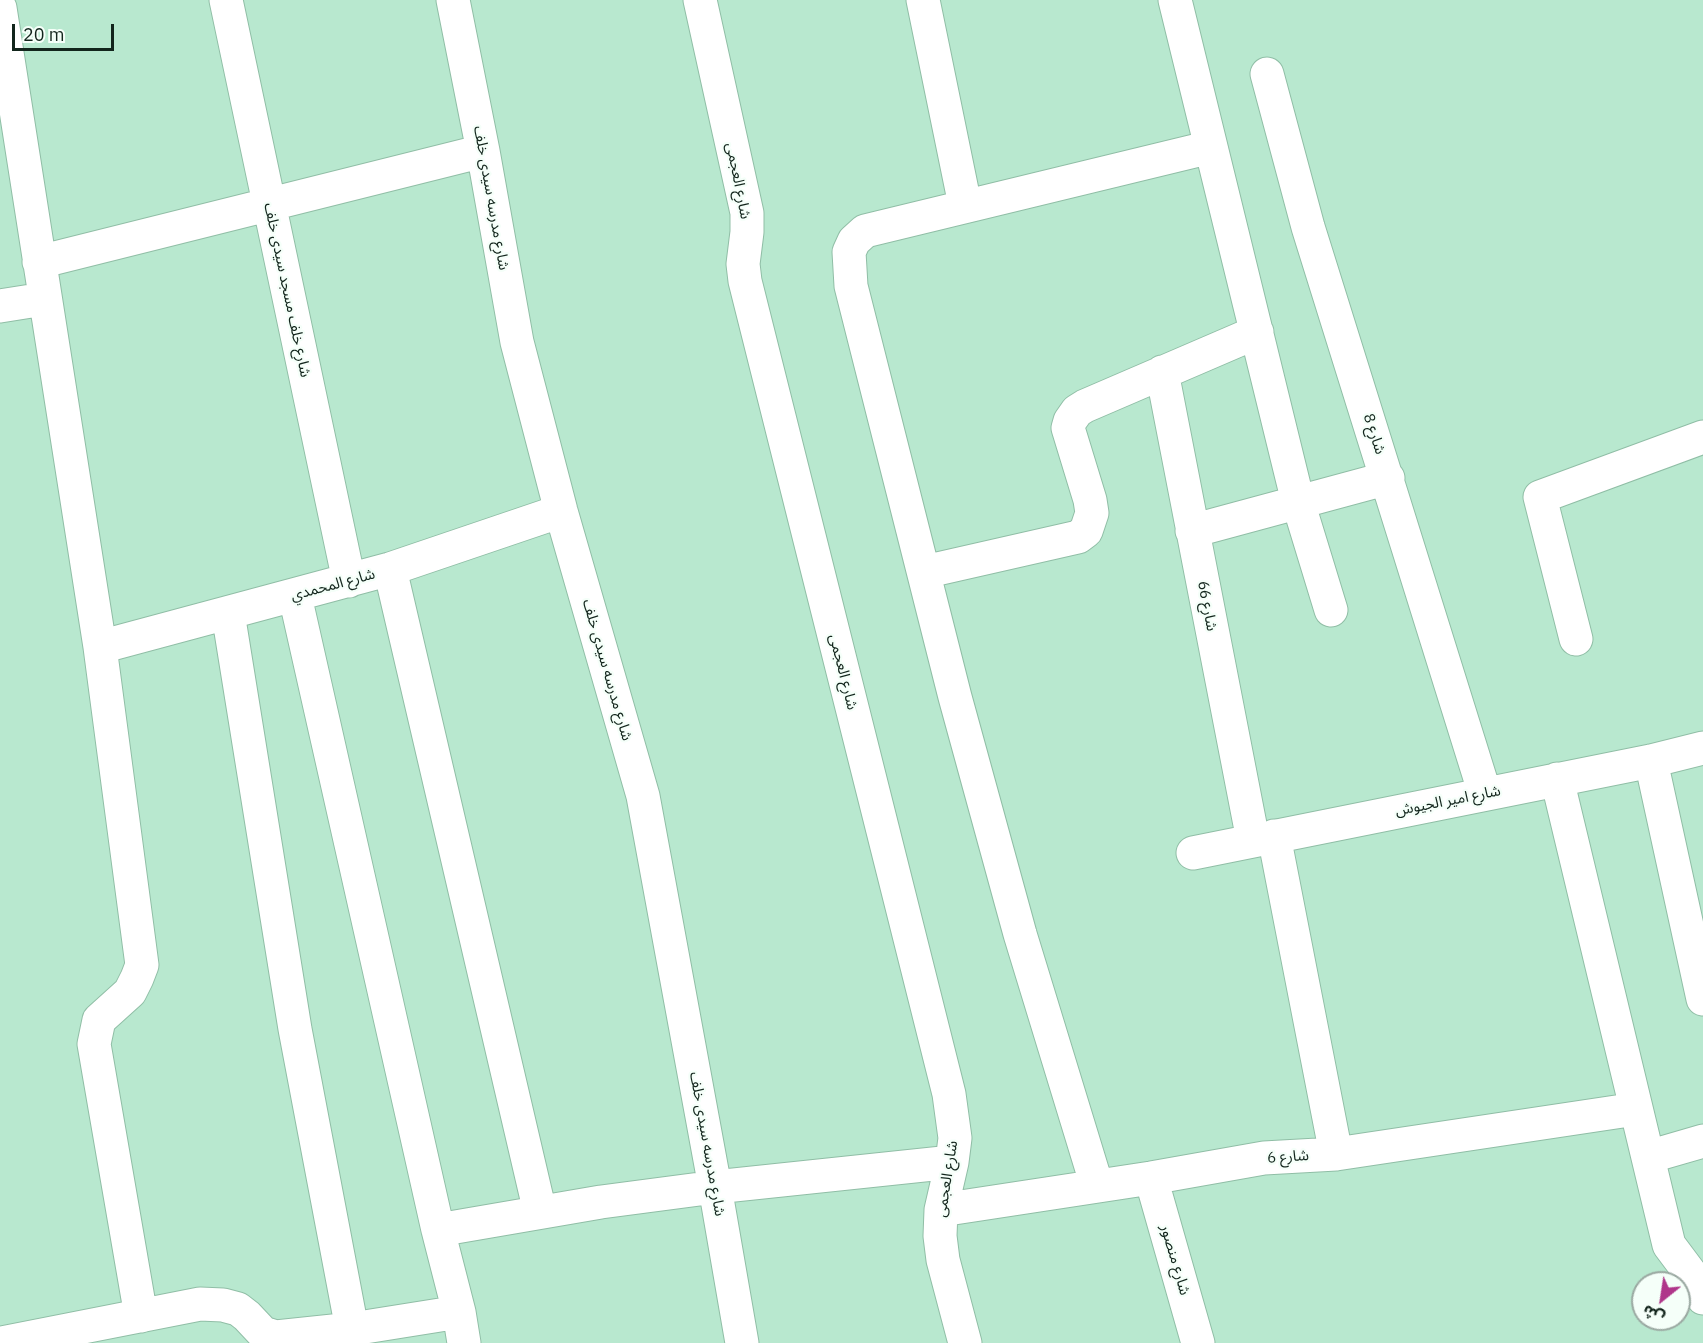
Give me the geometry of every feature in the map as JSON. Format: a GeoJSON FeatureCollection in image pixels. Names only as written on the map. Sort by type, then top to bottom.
{"type":"FeatureCollection","features":[{"type":"Feature","properties":{"kind":"street","name":"شارع خلف مسجد سيدى خلف"},"geometry":{"type":"LineString","coordinates":[[226,0],[349,581]]}},
{"type":"Feature","properties":{"kind":"street","name":"شارع مدرسه سيدى خلف"},"geometry":{"type":"LineString","coordinates":[[453,0],[483,150],[517,342],[561,511],[643,796],[716,1187],[742,1343]]}},
{"type":"Feature","properties":{"kind":"street","name":"شارع العجمى"},"geometry":{"type":"LineString","coordinates":[[700,0],[747,213],[743,264],[745,281],[949,1094],[955,1138],[942,1210],[940,1236],[943,1260],[965,1343]]}},
{"type":"Feature","properties":{"kind":"street"},"geometry":{"type":"LineString","coordinates":[[923,0],[965,205]]}},
{"type":"Feature","properties":{"kind":"street"},"geometry":{"type":"LineString","coordinates":[[1175,0],[1298,502],[1331,610]]}},
{"type":"Feature","properties":{"kind":"street"},"geometry":{"type":"LineString","coordinates":[[0,8],[100,647],[142,965],[130,992],[99,1020],[94,1044],[141,1316]]}},
{"type":"Feature","properties":{"kind":"street","name":"شارع 8"},"geometry":{"type":"LineString","coordinates":[[1267,74],[1308,226],[1485,794]]}},
{"type":"Feature","properties":{"kind":"street"},"geometry":{"type":"LineString","coordinates":[[1097,1186],[1020,934],[958,708],[851,286],[849,252],[854,242],[865,231],[1211,147]]}},
{"type":"Feature","properties":{"kind":"street"},"geometry":{"type":"LineString","coordinates":[[39,262],[483,150]]}},
{"type":"Feature","properties":{"kind":"street"},"geometry":{"type":"LineString","coordinates":[[0,306],[44,299]]}},
{"type":"Feature","properties":{"kind":"street"},"geometry":{"type":"LineString","coordinates":[[924,572],[1078,537],[1086,531],[1092,513],[1068,428],[1077,411],[1257,332]]}},
{"type":"Feature","properties":{"kind":"street","name":"شارع 66"},"geometry":{"type":"LineString","coordinates":[[1162,372],[1192,531],[1336,1154]]}},
{"type":"Feature","properties":{"kind":"street"},"geometry":{"type":"LineString","coordinates":[[1576,639],[1540,497],[1703,437]]}},
{"type":"Feature","properties":{"kind":"street"},"geometry":{"type":"LineString","coordinates":[[1192,531],[1388,478]]}},
{"type":"Feature","properties":{"kind":"street","name":"شارع المحمدي"},"geometry":{"type":"LineString","coordinates":[[100,647],[390,569],[561,511]]}},
{"type":"Feature","properties":{"kind":"street"},"geometry":{"type":"LineString","coordinates":[[390,569],[540,1212]]}},
{"type":"Feature","properties":{"kind":"street"},"geometry":{"type":"LineString","coordinates":[[2,1343],[200,1304],[214,1304],[238,1309],[263,1333],[276,1337],[353,1336],[461,1328],[295,596]]}},
{"type":"Feature","properties":{"kind":"street"},"geometry":{"type":"LineString","coordinates":[[228,613],[295,1029],[353,1336]]}},
{"type":"Feature","properties":{"kind":"street","name":"شارع امير الجيوش"},"geometry":{"type":"LineString","coordinates":[[1193,853],[1703,748]]}},
{"type":"Feature","properties":{"kind":"street"},"geometry":{"type":"LineString","coordinates":[[1651,760],[1703,999]]}},
{"type":"Feature","properties":{"kind":"street"},"geometry":{"type":"LineString","coordinates":[[1557,779],[1669,1245],[1690,1273],[1703,1298]]}},
{"type":"Feature","properties":{"kind":"street","name":"شارع 6"},"geometry":{"type":"LineString","coordinates":[[942,1210],[1264,1158],[1336,1154],[1636,1109]]}},
{"type":"Feature","properties":{"kind":"street"},"geometry":{"type":"LineString","coordinates":[[1648,1156],[1703,1142]]}},
{"type":"Feature","properties":{"kind":"street"},"geometry":{"type":"LineString","coordinates":[[438,1230],[540,1212],[716,1187],[952,1162]]}},
{"type":"Feature","properties":{"kind":"street","name":"شارع منصور"},"geometry":{"type":"LineString","coordinates":[[1151,1178],[1198,1343]]}}]}
